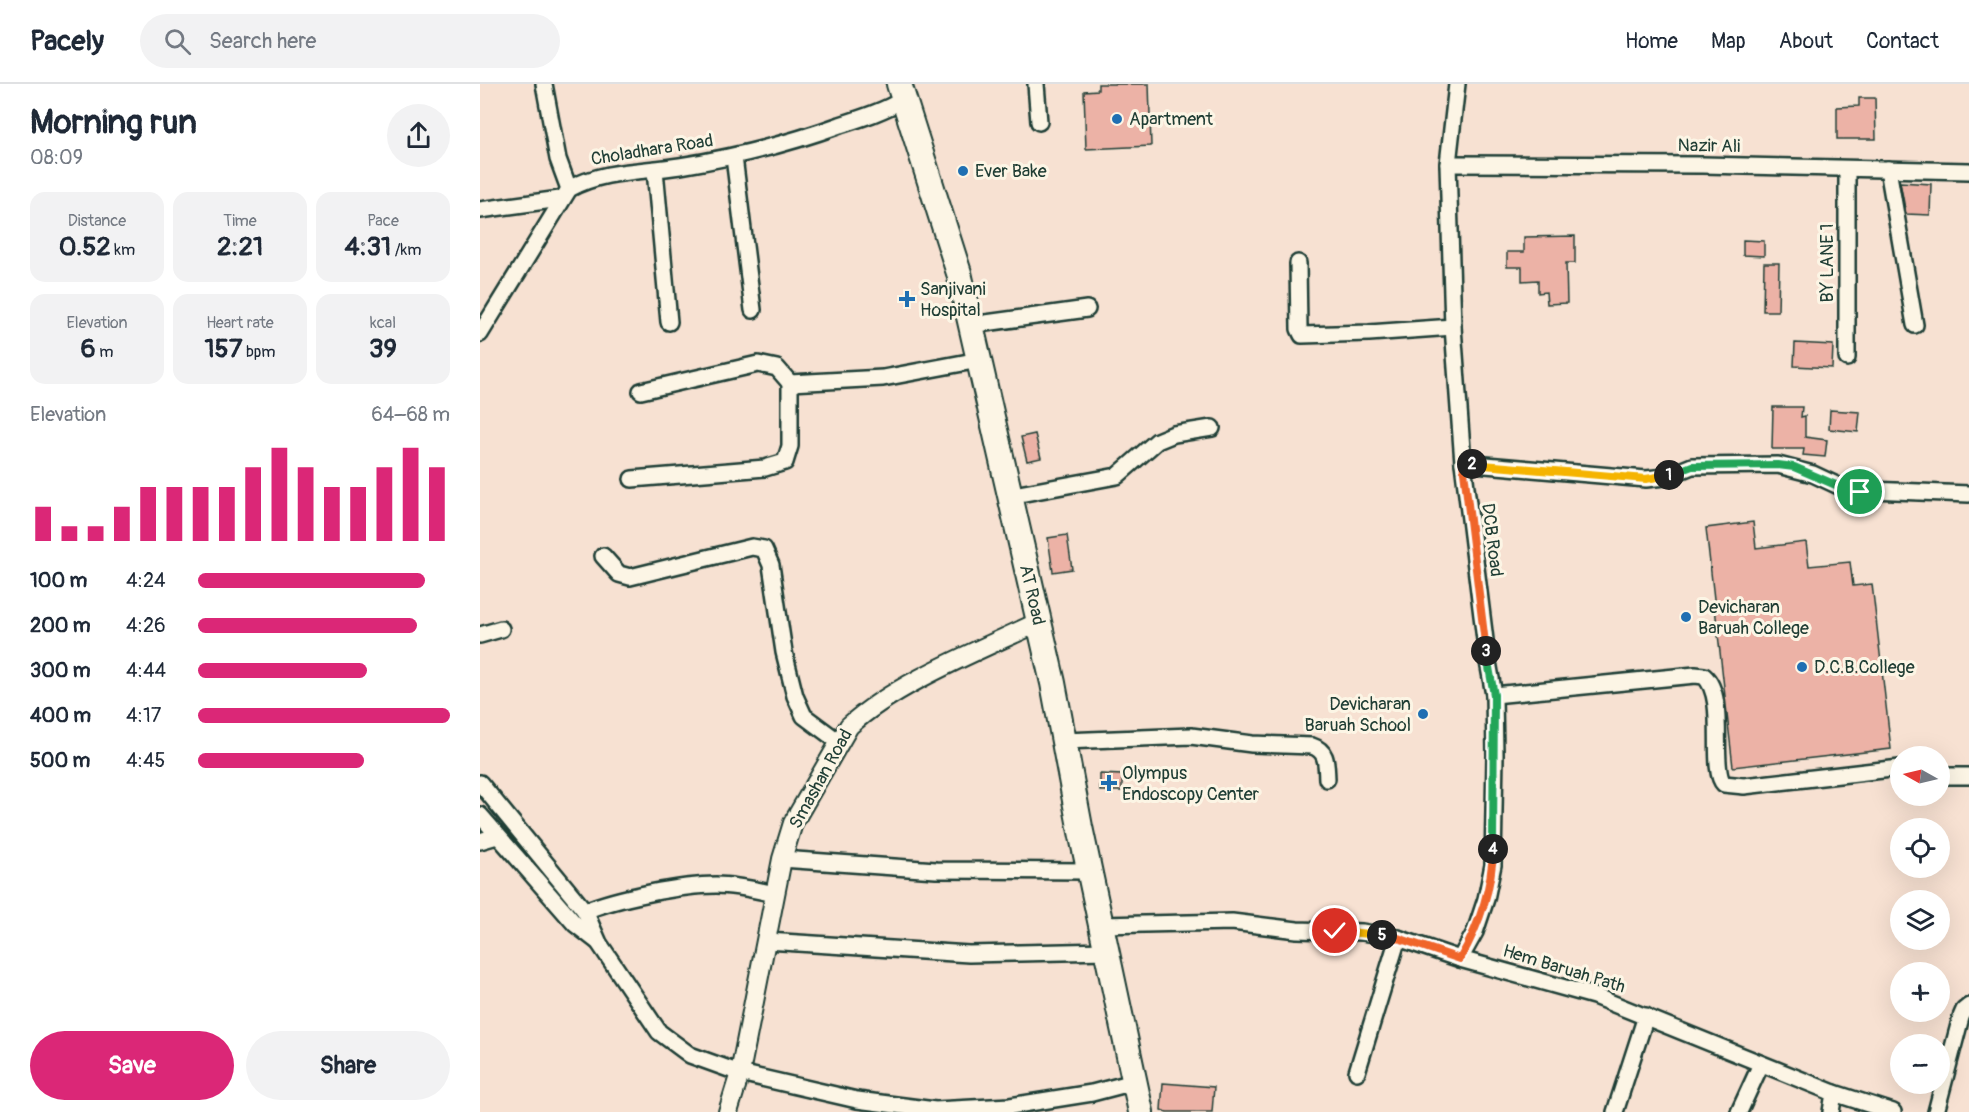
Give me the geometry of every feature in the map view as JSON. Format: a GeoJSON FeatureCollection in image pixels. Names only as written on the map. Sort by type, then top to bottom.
{"type":"FeatureCollection","features":[{"type":"Feature","properties":{"kind":"highway","name":"AT Road"},"geometry":{"type":"LineString","coordinates":[[901,91],[959,273],[1039,622],[1141,1112]]}},
{"type":"Feature","properties":{"kind":"street"},"geometry":{"type":"LineString","coordinates":[[480,334],[565,194],[544,84]]}},
{"type":"Feature","properties":{"kind":"street"},"geometry":{"type":"LineString","coordinates":[[1036,84],[1039,122]]}},
{"type":"Feature","properties":{"kind":"street","name":"DCB Road"},"geometry":{"type":"LineString","coordinates":[[1457,84],[1448,164],[1453,327],[1463,463],[1494,695],[1492,865],[1486,899],[1475,932],[1460,959]]}},
{"type":"Feature","properties":{"kind":"street","name":"Choladhara Road"},"geometry":{"type":"LineString","coordinates":[[480,210],[565,194],[583,181],[609,174],[655,170],[734,157],[883,111],[901,91]]}},
{"type":"Feature","properties":{"kind":"street"},"geometry":{"type":"LineString","coordinates":[[734,157],[753,310]]}},
{"type":"Feature","properties":{"kind":"street","name":"Nazir Ali"},"geometry":{"type":"LineString","coordinates":[[1448,164],[1969,171]]}},
{"type":"Feature","properties":{"kind":"street","name":"BY LANE 1"},"geometry":{"type":"LineString","coordinates":[[1847,169],[1847,358]]}},
{"type":"Feature","properties":{"kind":"street"},"geometry":{"type":"LineString","coordinates":[[1888,169],[1914,304],[1915,325]]}},
{"type":"Feature","properties":{"kind":"street"},"geometry":{"type":"LineString","coordinates":[[655,170],[669,322]]}},
{"type":"Feature","properties":{"kind":"street"},"geometry":{"type":"LineString","coordinates":[[1298,263],[1299,329],[1302,335],[1453,327]]}},
{"type":"Feature","properties":{"kind":"street"},"geometry":{"type":"LineString","coordinates":[[971,325],[1087,309]]}},
{"type":"Feature","properties":{"kind":"street"},"geometry":{"type":"LineString","coordinates":[[790,383],[883,378],[979,360]]}},
{"type":"Feature","properties":{"kind":"street"},"geometry":{"type":"LineString","coordinates":[[633,479],[765,468],[784,462],[790,446],[790,383],[777,368],[758,364],[641,391]]}},
{"type":"Feature","properties":{"kind":"street"},"geometry":{"type":"LineString","coordinates":[[1010,496],[1117,476],[1157,441],[1174,434],[1212,428]]}},
{"type":"Feature","properties":{"kind":"street"},"geometry":{"type":"LineString","coordinates":[[1463,463],[1646,479],[1665,477],[1692,466],[1778,465],[1794,467],[1853,490],[1969,494]]}},
{"type":"Feature","properties":{"kind":"street"},"geometry":{"type":"LineString","coordinates":[[603,556],[619,574],[630,577],[752,548],[764,549],[771,565],[784,652],[795,696],[804,716],[839,742]]}},
{"type":"Feature","properties":{"kind":"street","name":"Smashan Road"},"geometry":{"type":"LineString","coordinates":[[728,1112],[740,1073],[782,860],[793,823],[849,726],[862,714],[911,684],[1039,622]]}},
{"type":"Feature","properties":{"kind":"street"},"geometry":{"type":"LineString","coordinates":[[480,635],[501,629]]}},
{"type":"Feature","properties":{"kind":"street"},"geometry":{"type":"LineString","coordinates":[[1494,695],[1695,675],[1704,676],[1713,689],[1719,733],[1720,776],[1724,784],[1744,786],[1890,769]]}},
{"type":"Feature","properties":{"kind":"street"},"geometry":{"type":"LineString","coordinates":[[1064,741],[1191,736],[1252,744],[1312,746],[1320,749],[1325,755],[1328,779]]}},
{"type":"Feature","properties":{"kind":"street"},"geometry":{"type":"LineString","coordinates":[[1950,776],[1969,776]]}},
{"type":"Feature","properties":{"kind":"street"},"geometry":{"type":"LineString","coordinates":[[480,783],[585,911],[599,943],[659,1032],[690,1055],[740,1073],[857,1100],[934,1110],[1010,1106],[1092,1093],[1134,1082]]}},
{"type":"Feature","properties":{"kind":"street"},"geometry":{"type":"LineString","coordinates":[[480,815],[575,924],[599,943]]}},
{"type":"Feature","properties":{"kind":"street"},"geometry":{"type":"LineString","coordinates":[[480,842],[497,836]]}},
{"type":"Feature","properties":{"kind":"street"},"geometry":{"type":"LineString","coordinates":[[782,860],[936,870],[1089,871]]}},
{"type":"Feature","properties":{"kind":"street"},"geometry":{"type":"LineString","coordinates":[[585,911],[614,900],[699,886],[731,886],[775,894]]}},
{"type":"Feature","properties":{"kind":"street","name":"Hem Baruah Path"},"geometry":{"type":"LineString","coordinates":[[1101,925],[1232,922],[1297,930],[1362,932],[1398,938],[1460,959],[1594,996],[1834,1093],[1893,1112]]}},
{"type":"Feature","properties":{"kind":"street"},"geometry":{"type":"LineString","coordinates":[[1357,1072],[1398,938]]}},
{"type":"Feature","properties":{"kind":"street"},"geometry":{"type":"LineString","coordinates":[[766,941],[969,954],[1107,951]]}},
{"type":"Feature","properties":{"kind":"street"},"geometry":{"type":"LineString","coordinates":[[1936,1112],[1961,1017],[1969,1006]]}},
{"type":"Feature","properties":{"kind":"street"},"geometry":{"type":"LineString","coordinates":[[1615,1112],[1646,1016]]}},
{"type":"Feature","properties":{"kind":"street"},"geometry":{"type":"LineString","coordinates":[[1739,1112],[1761,1064]]}},
{"type":"Feature","properties":{"kind":"street"},"geometry":{"type":"LineString","coordinates":[[1831,1112],[1834,1093]]}},
{"type":"Feature","properties":{"kind":"building","name":"Apartment"},"geometry":{"type":"Polygon","coordinates":[[[1098,84],[1149,84],[1151,146],[1086,149],[1084,91],[1098,90],[1098,84]]]}},
{"type":"Feature","properties":{"kind":"building"},"geometry":{"type":"Polygon","coordinates":[[[1859,98],[1875,98],[1876,139],[1837,139],[1837,107],[1859,106],[1859,98]]]}},
{"type":"Feature","properties":{"kind":"building"},"geometry":{"type":"Polygon","coordinates":[[[1900,182],[1931,184],[1930,215],[1906,214],[1900,182]]]}},
{"type":"Feature","properties":{"kind":"building"},"geometry":{"type":"Polygon","coordinates":[[[1575,236],[1575,263],[1566,263],[1567,303],[1547,304],[1546,292],[1538,293],[1538,280],[1522,281],[1522,267],[1507,267],[1507,252],[1524,252],[1524,237],[1575,236]]]}},
{"type":"Feature","properties":{"kind":"building"},"geometry":{"type":"Polygon","coordinates":[[[1743,240],[1764,241],[1764,256],[1743,255],[1743,240]]]}},
{"type":"Feature","properties":{"kind":"building"},"geometry":{"type":"Polygon","coordinates":[[[1764,263],[1779,263],[1778,311],[1763,311],[1764,263]]]}},
{"type":"Feature","properties":{"kind":"building"},"geometry":{"type":"Polygon","coordinates":[[[1795,343],[1833,345],[1832,368],[1794,366],[1795,343]]]}},
{"type":"Feature","properties":{"kind":"building"},"geometry":{"type":"Polygon","coordinates":[[[1773,407],[1802,407],[1801,417],[1805,416],[1805,437],[1827,440],[1825,457],[1803,455],[1804,449],[1772,449],[1773,407]]]}},
{"type":"Feature","properties":{"kind":"building"},"geometry":{"type":"Polygon","coordinates":[[[1830,410],[1860,412],[1858,432],[1829,429],[1830,410]]]}},
{"type":"Feature","properties":{"kind":"building"},"geometry":{"type":"Polygon","coordinates":[[[1035,434],[1041,458],[1027,461],[1021,437],[1035,434]]]}},
{"type":"Feature","properties":{"kind":"building","name":"D.C.B.College"},"geometry":{"type":"Polygon","coordinates":[[[1753,522],[1756,548],[1806,542],[1809,566],[1850,562],[1853,586],[1872,584],[1890,749],[1733,767],[1706,528],[1753,522]]]}},
{"type":"Feature","properties":{"kind":"building"},"geometry":{"type":"Polygon","coordinates":[[[1067,535],[1072,569],[1053,572],[1048,538],[1067,535]]]}},
{"type":"Feature","properties":{"kind":"building"},"geometry":{"type":"Polygon","coordinates":[[[1100,774],[1122,775],[1122,791],[1100,791],[1100,774]]]}},
{"type":"Feature","properties":{"kind":"building"},"geometry":{"type":"Polygon","coordinates":[[[1163,1083],[1214,1087],[1212,1112],[1161,1110],[1163,1083]]]}},
{"type":"Feature","properties":{"kind":"place","name":"Apartment"},"geometry":{"type":"Point","coordinates":[1117,119]}},
{"type":"Feature","properties":{"kind":"place","name":"Ever Bake"},"geometry":{"type":"Point","coordinates":[963,171]}},
{"type":"Feature","properties":{"kind":"place","name":"Sanjivani Hospital"},"geometry":{"type":"Point","coordinates":[907,299]}},
{"type":"Feature","properties":{"kind":"place","name":"Devicharan Baruah College"},"geometry":{"type":"Point","coordinates":[1686,617]}},
{"type":"Feature","properties":{"kind":"place","name":"D.C.B.College"},"geometry":{"type":"Point","coordinates":[1802,667]}},
{"type":"Feature","properties":{"kind":"place","name":"Devicharan Baruah School"},"geometry":{"type":"Point","coordinates":[1423,714]}},
{"type":"Feature","properties":{"kind":"place","name":"Olympus Endoscopy Center"},"geometry":{"type":"Point","coordinates":[1109,783]}},
{"type":"Feature","properties":{"kind":"route"},"geometry":{"type":"LineString","coordinates":[[1335,931],[1362,932],[1398,938],[1460,959],[1475,932],[1486,899],[1492,865],[1494,695],[1463,463],[1646,479],[1665,477],[1692,466],[1778,465],[1794,467],[1845,489],[1860,492]]}}]}
